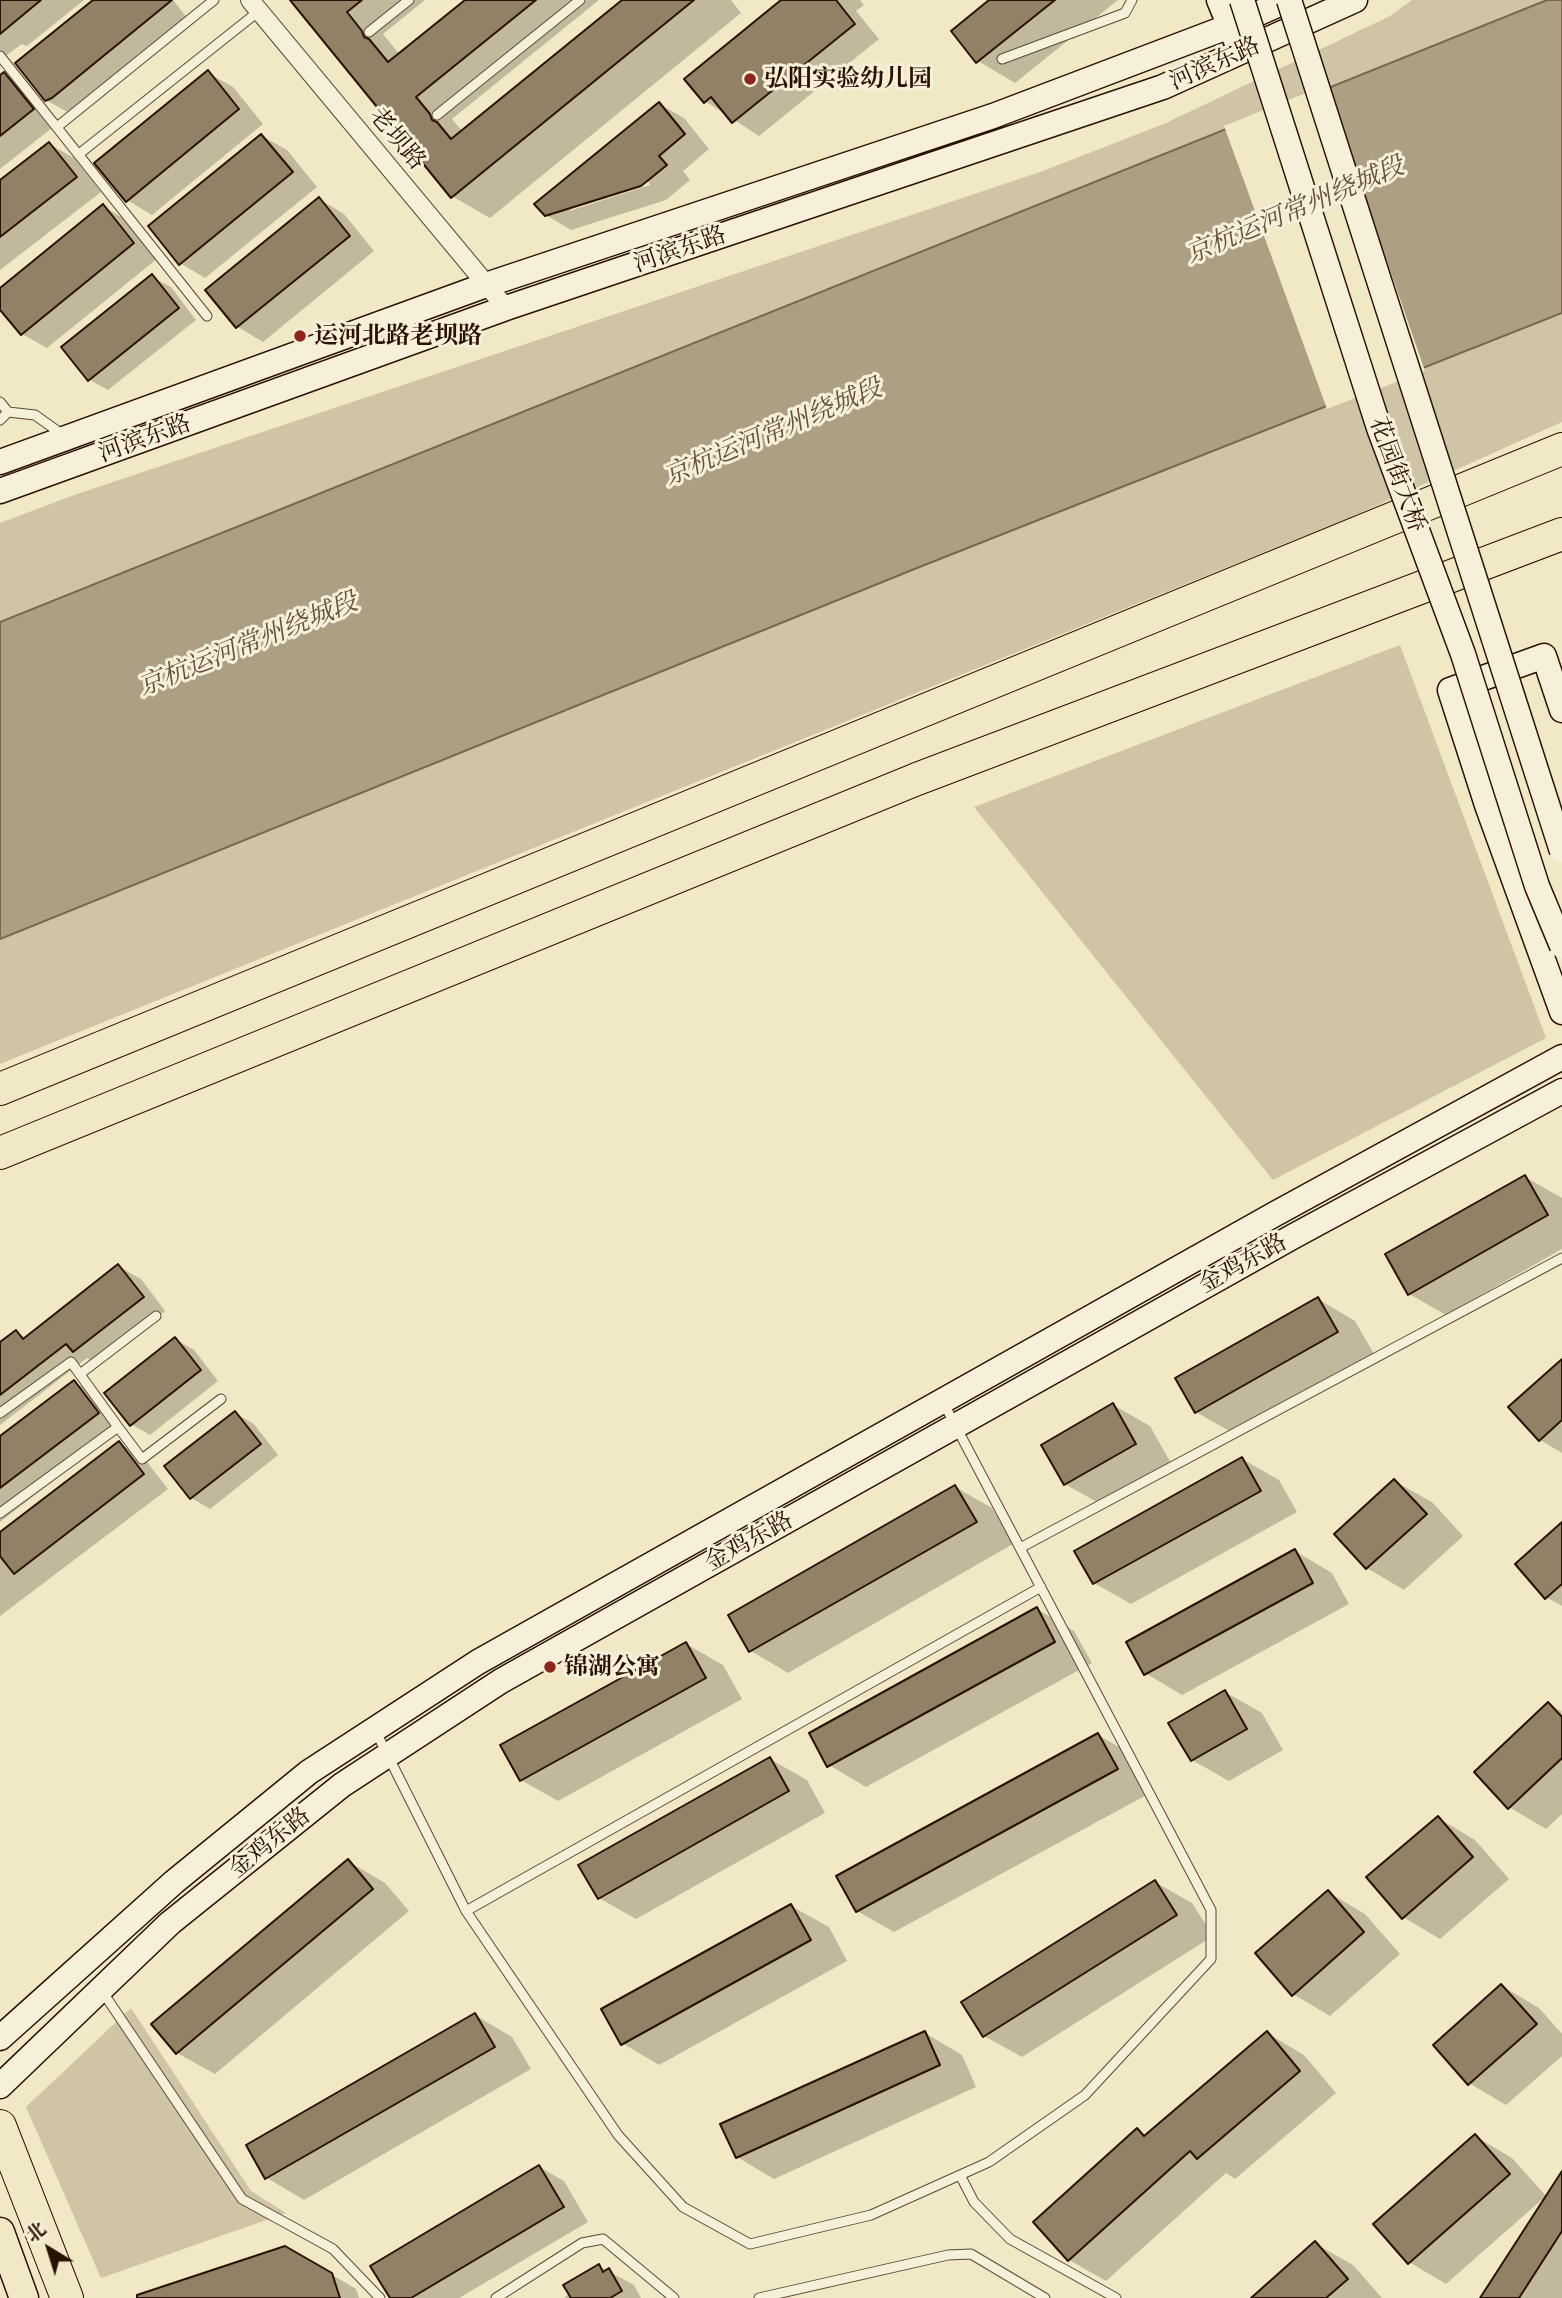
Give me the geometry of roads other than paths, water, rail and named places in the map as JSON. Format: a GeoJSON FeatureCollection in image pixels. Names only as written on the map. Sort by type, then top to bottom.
{"type":"FeatureCollection","features":[{"type":"Feature","properties":{"kind":"highway"},"geometry":{"type":"LineString","coordinates":[[0,1089],[1562,449]]}},
{"type":"Feature","properties":{"kind":"highway"},"geometry":{"type":"LineString","coordinates":[[0,1153],[916,779],[1562,534]]}},
{"type":"Feature","properties":{"kind":"highway"},"geometry":{"type":"LineString","coordinates":[[0,2126],[67,2298]]}},
{"type":"Feature","properties":{"kind":"main road"},"geometry":{"type":"LineString","coordinates":[[1219,0],[1240,52]]}},
{"type":"Feature","properties":{"kind":"main road","name":"花园街大桥"},"geometry":{"type":"LineString","coordinates":[[1242,0],[1379,428],[1463,654],[1537,886],[1562,946]]}},
{"type":"Feature","properties":{"kind":"main road","name":"河滨东路"},"geometry":{"type":"LineString","coordinates":[[0,462],[486,285],[993,116],[1230,26],[1289,0]]}},
{"type":"Feature","properties":{"kind":"main road","name":"花园街大桥"},"geometry":{"type":"LineString","coordinates":[[1289,0],[1562,851]]}},
{"type":"Feature","properties":{"kind":"main road","name":"河滨东路"},"geometry":{"type":"LineString","coordinates":[[0,491],[506,309],[1163,87],[1240,52],[1321,7],[1355,0]]}},
{"type":"Feature","properties":{"kind":"main road"},"geometry":{"type":"LineString","coordinates":[[1562,710],[1544,656],[1450,690],[1488,807],[1562,1012]]}},
{"type":"Feature","properties":{"kind":"main road","name":"金鸡东路"},"geometry":{"type":"LineString","coordinates":[[0,2038],[184,1873],[309,1772],[478,1662],[942,1400],[1562,1057]]}},
{"type":"Feature","properties":{"kind":"main road","name":"金鸡东路"},"geometry":{"type":"LineString","coordinates":[[0,2086],[181,1915],[342,1785],[501,1681],[1282,1243],[1562,1091]]}},
{"type":"Feature","properties":{"kind":"main road"},"geometry":{"type":"LineString","coordinates":[[0,2232],[24,2298]]}},
{"type":"Feature","properties":{"kind":"street","name":"老坝路"},"geometry":{"type":"LineString","coordinates":[[255,5],[506,309]]}},
{"type":"Feature","properties":{"kind":"lane"},"geometry":{"type":"LineString","coordinates":[[57,127],[214,0]]}},
{"type":"Feature","properties":{"kind":"lane"},"geometry":{"type":"LineString","coordinates":[[369,32],[409,0]]}},
{"type":"Feature","properties":{"kind":"lane"},"geometry":{"type":"LineString","coordinates":[[437,115],[580,0]]}},
{"type":"Feature","properties":{"kind":"lane"},"geometry":{"type":"LineString","coordinates":[[1002,59],[1125,13],[1132,0]]}},
{"type":"Feature","properties":{"kind":"lane"},"geometry":{"type":"LineString","coordinates":[[79,154],[255,5]]}},
{"type":"Feature","properties":{"kind":"lane"},"geometry":{"type":"LineString","coordinates":[[0,56],[207,316]]}},
{"type":"Feature","properties":{"kind":"lane"},"geometry":{"type":"LineString","coordinates":[[0,402],[8,412],[36,415],[67,438]]}},
{"type":"Feature","properties":{"kind":"lane"},"geometry":{"type":"LineString","coordinates":[[0,420],[8,412]]}},
{"type":"Feature","properties":{"kind":"lane"},"geometry":{"type":"LineString","coordinates":[[1020,1548],[1562,1258]]}},
{"type":"Feature","properties":{"kind":"lane"},"geometry":{"type":"LineString","coordinates":[[80,1374],[156,1316]]}},
{"type":"Feature","properties":{"kind":"lane"},"geometry":{"type":"LineString","coordinates":[[0,1413],[71,1362],[142,1459],[221,1399]]}},
{"type":"Feature","properties":{"kind":"lane"},"geometry":{"type":"LineString","coordinates":[[374,1729],[466,1911],[618,2135],[683,2207],[750,2244],[871,2216],[989,2162],[1085,2095],[1211,1959],[1211,1910],[942,1400]]}},
{"type":"Feature","properties":{"kind":"lane"},"geometry":{"type":"LineString","coordinates":[[0,1513],[118,1427]]}},
{"type":"Feature","properties":{"kind":"lane"},"geometry":{"type":"LineString","coordinates":[[466,1911],[1041,1587]]}},
{"type":"Feature","properties":{"kind":"lane"},"geometry":{"type":"LineString","coordinates":[[101,1989],[242,2199],[333,2249],[380,2298]]}},
{"type":"Feature","properties":{"kind":"lane"},"geometry":{"type":"LineString","coordinates":[[960,2175],[974,2202],[1010,2239],[1116,2298]]}},
{"type":"Feature","properties":{"kind":"lane"},"geometry":{"type":"LineString","coordinates":[[496,2298],[582,2243],[603,2239],[674,2298]]}},
{"type":"Feature","properties":{"kind":"lane"},"geometry":{"type":"LineString","coordinates":[[759,2298],[947,2255],[971,2254],[1045,2298]]}},
{"type":"Feature","properties":{"kind":"water","name":"京杭运河常州绕城段"},"geometry":{"type":"Polygon","coordinates":[[[1547,0],[1562,0],[1562,313],[917,568],[0,939],[0,622],[1547,0]]]}},
{"type":"Feature","properties":{"kind":"place","name":"弘阳实验幼儿园"},"geometry":{"type":"Point","coordinates":[750,79]}},
{"type":"Feature","properties":{"kind":"place","name":"运河北路老坝路"},"geometry":{"type":"Point","coordinates":[300,336]}},
{"type":"Feature","properties":{"kind":"place","name":"锦湖公寓"},"geometry":{"type":"Point","coordinates":[550,1667]}}]}
